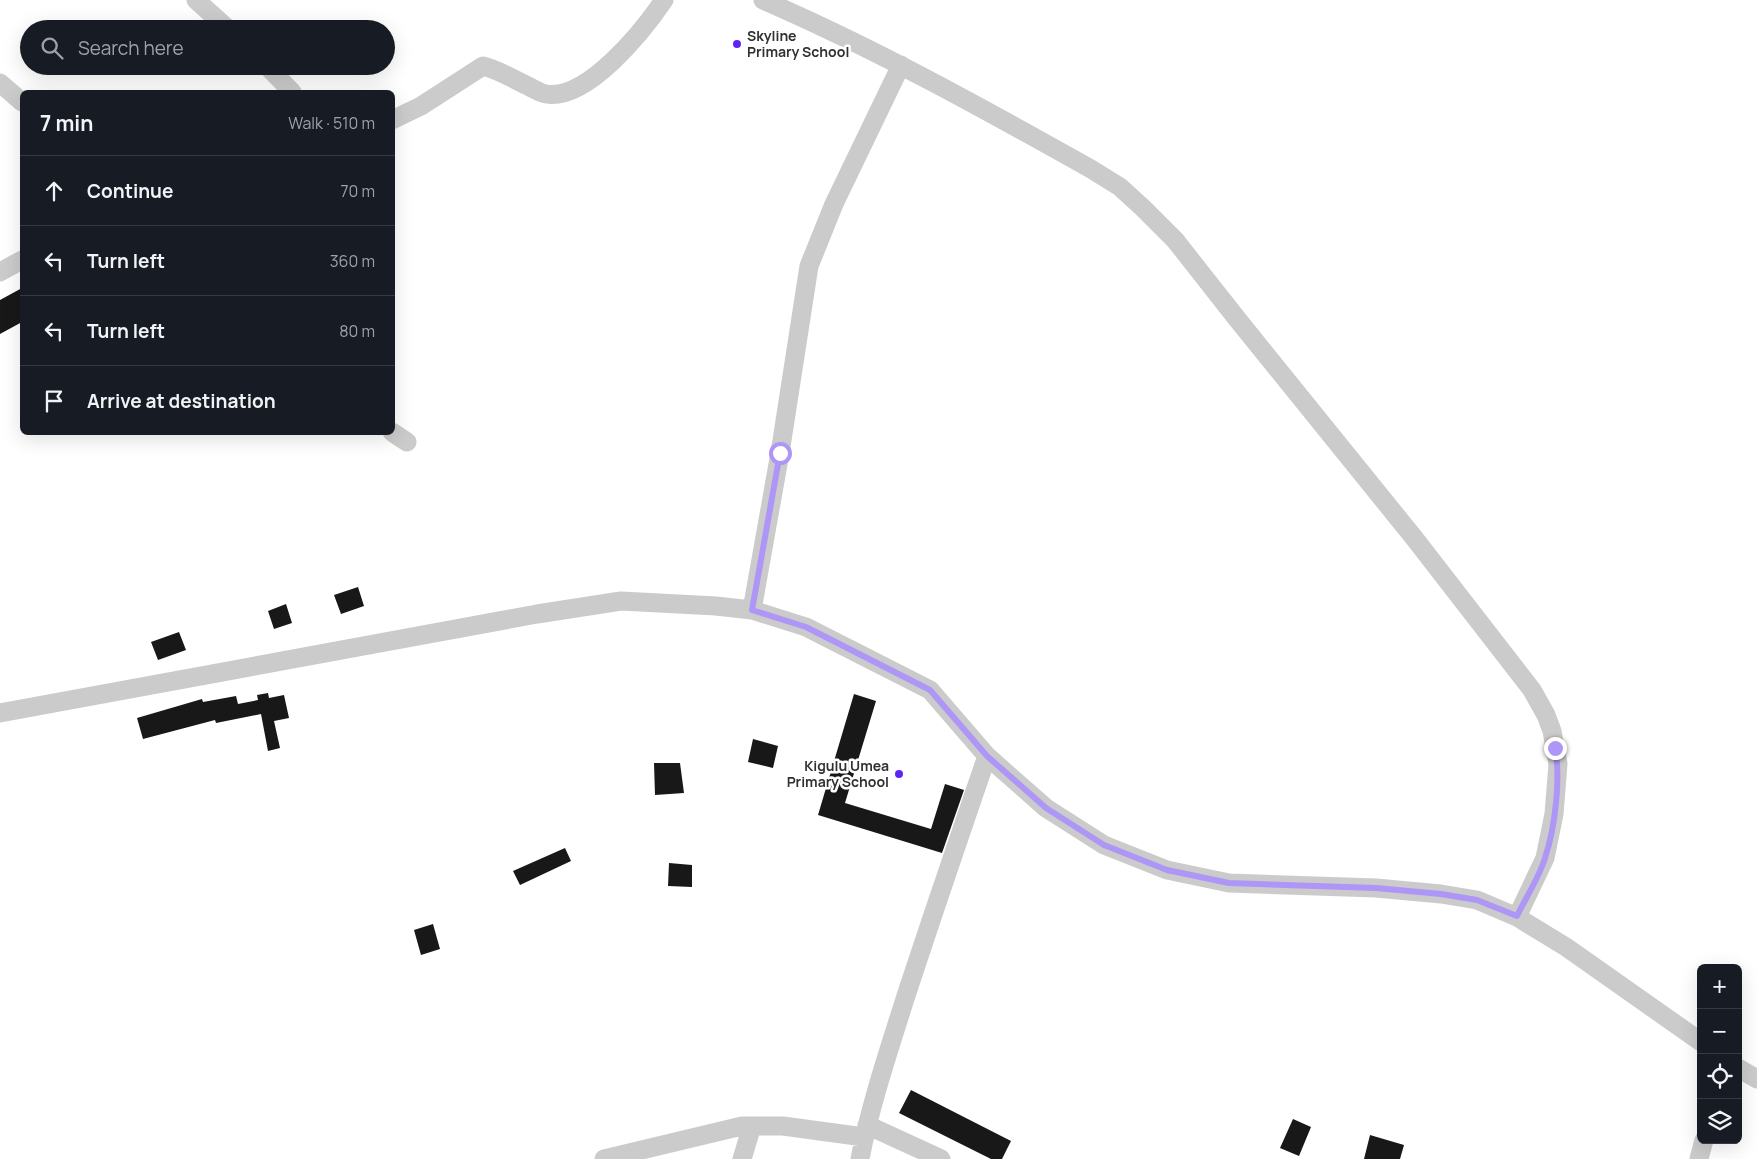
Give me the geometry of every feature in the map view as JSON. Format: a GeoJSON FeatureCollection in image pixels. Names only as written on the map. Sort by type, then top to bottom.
{"type":"FeatureCollection","features":[{"type":"Feature","properties":{"kind":"street"},"geometry":{"type":"LineString","coordinates":[[196,0],[218,20]]}},
{"type":"Feature","properties":{"kind":"street"},"geometry":{"type":"LineString","coordinates":[[395,119],[421,106],[483,66],[496,69],[544,94],[558,95],[574,89],[593,78],[617,59],[664,0]]}},
{"type":"Feature","properties":{"kind":"street"},"geometry":{"type":"LineString","coordinates":[[763,0],[810,20],[901,65],[1091,169],[1120,187],[1144,208],[1175,240],[1415,539],[1532,690],[1546,716],[1552,731],[1558,764],[1554,814],[1545,858],[1517,916]]}},
{"type":"Feature","properties":{"kind":"street"},"geometry":{"type":"LineString","coordinates":[[752,610],[780,453],[809,266],[834,204],[901,65]]}},
{"type":"Feature","properties":{"kind":"street"},"geometry":{"type":"LineString","coordinates":[[275,75],[290,90]]}},
{"type":"Feature","properties":{"kind":"street"},"geometry":{"type":"LineString","coordinates":[[0,83],[20,100]]}},
{"type":"Feature","properties":{"kind":"street"},"geometry":{"type":"LineString","coordinates":[[0,272],[20,261]]}},
{"type":"Feature","properties":{"kind":"street"},"geometry":{"type":"LineString","coordinates":[[0,713],[537,614],[621,601],[716,606],[752,610],[806,627],[930,690],[987,756],[1046,808],[1104,845],[1167,870],[1229,883],[1376,888],[1441,894],[1477,900],[1517,916],[1566,947],[1697,1039]]}},
{"type":"Feature","properties":{"kind":"street"},"geometry":{"type":"LineString","coordinates":[[860,1159],[887,1055],[932,915],[987,756]]}},
{"type":"Feature","properties":{"kind":"street"},"geometry":{"type":"LineString","coordinates":[[1742,1070],[1757,1079]]}},
{"type":"Feature","properties":{"kind":"street"},"geometry":{"type":"LineString","coordinates":[[604,1159],[742,1126],[783,1126],[866,1131],[941,1159]]}},
{"type":"Feature","properties":{"kind":"street"},"geometry":{"type":"LineString","coordinates":[[742,1159],[752,1126]]}},
{"type":"Feature","properties":{"kind":"street"},"geometry":{"type":"LineString","coordinates":[[1700,1159],[1703,1144]]}},
{"type":"Feature","properties":{"kind":"building"},"geometry":{"type":"Polygon","coordinates":[[[20,289],[20,323],[0,334],[0,300],[20,289]]]}},
{"type":"Feature","properties":{"kind":"building"},"geometry":{"type":"Polygon","coordinates":[[[358,587],[364,606],[341,614],[334,595],[358,587]]]}},
{"type":"Feature","properties":{"kind":"building"},"geometry":{"type":"Polygon","coordinates":[[[286,604],[292,623],[274,629],[268,611],[286,604]]]}},
{"type":"Feature","properties":{"kind":"building"},"geometry":{"type":"Polygon","coordinates":[[[179,632],[186,650],[158,660],[151,642],[179,632]]]}},
{"type":"Feature","properties":{"kind":"building"},"geometry":{"type":"Polygon","coordinates":[[[268,693],[269,698],[284,695],[289,718],[274,721],[280,748],[268,751],[261,714],[216,723],[215,720],[143,739],[137,718],[202,699],[203,702],[236,696],[238,704],[258,700],[257,695],[268,693]]]}},
{"type":"Feature","properties":{"kind":"building"},"geometry":{"type":"Polygon","coordinates":[[[854,694],[876,701],[845,803],[931,829],[945,784],[964,790],[942,853],[818,815],[854,694]]]}},
{"type":"Feature","properties":{"kind":"building"},"geometry":{"type":"Polygon","coordinates":[[[753,739],[778,746],[773,768],[748,762],[753,739]]]}},
{"type":"Feature","properties":{"kind":"building"},"geometry":{"type":"Polygon","coordinates":[[[654,763],[680,763],[684,793],[655,795],[654,763]]]}},
{"type":"Feature","properties":{"kind":"building"},"geometry":{"type":"Polygon","coordinates":[[[565,848],[571,861],[520,885],[513,871],[565,848]]]}},
{"type":"Feature","properties":{"kind":"building"},"geometry":{"type":"Polygon","coordinates":[[[669,863],[692,865],[692,887],[668,886],[669,863]]]}},
{"type":"Feature","properties":{"kind":"building"},"geometry":{"type":"Polygon","coordinates":[[[433,924],[440,949],[421,955],[414,930],[433,924]]]}},
{"type":"Feature","properties":{"kind":"building"},"geometry":{"type":"Polygon","coordinates":[[[911,1090],[1011,1141],[1002,1159],[991,1159],[899,1113],[911,1090]]]}},
{"type":"Feature","properties":{"kind":"building"},"geometry":{"type":"Polygon","coordinates":[[[1293,1119],[1311,1127],[1299,1156],[1280,1148],[1293,1119]]]}},
{"type":"Feature","properties":{"kind":"building"},"geometry":{"type":"Polygon","coordinates":[[[1370,1135],[1404,1145],[1400,1159],[1364,1159],[1370,1135]]]}},
{"type":"Feature","properties":{"kind":"place","name":"Skyline Primary School"},"geometry":{"type":"Point","coordinates":[737,44]}},
{"type":"Feature","properties":{"kind":"place","name":"Kigulu Umea Primary School"},"geometry":{"type":"Point","coordinates":[899,774]}},
{"type":"Feature","properties":{"kind":"route"},"geometry":{"type":"LineString","coordinates":[[780,453],[752,610],[806,627],[930,690],[987,756],[1046,808],[1104,845],[1167,870],[1229,883],[1376,888],[1441,894],[1477,900],[1517,916],[1545,858],[1554,814],[1558,764],[1555,748]]}}]}
